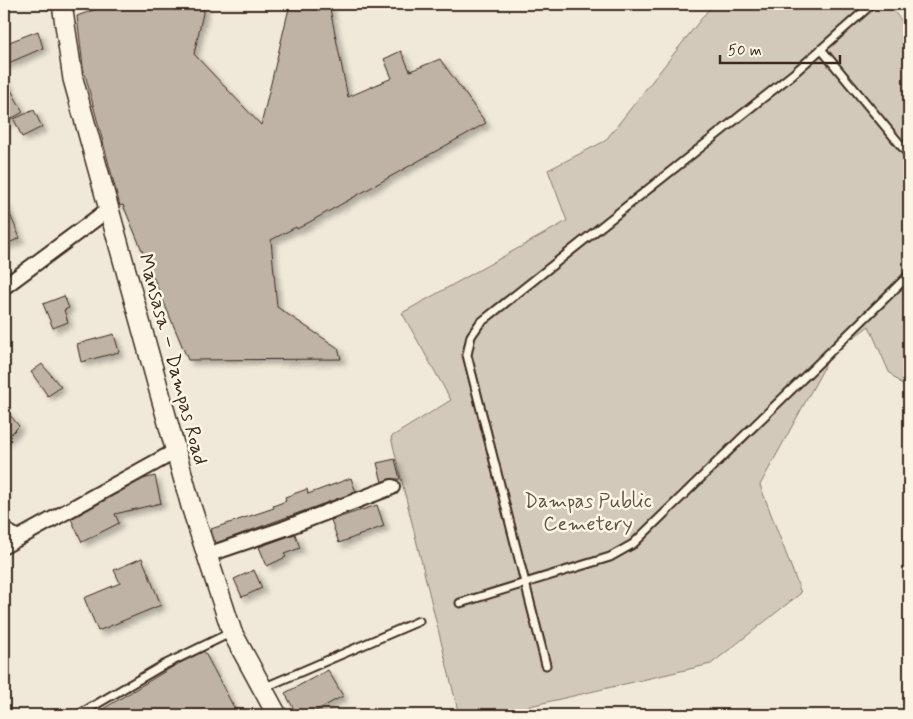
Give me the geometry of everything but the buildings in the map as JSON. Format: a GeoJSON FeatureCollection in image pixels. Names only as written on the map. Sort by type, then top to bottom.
{"type":"FeatureCollection","features":[{"type":"Feature","properties":{"kind":"main road","name":"Mansasa – Dampas Road"},"geometry":{"type":"LineString","coordinates":[[62,4],[72,79],[207,555],[232,632],[276,715]]}},
{"type":"Feature","properties":{"kind":"street"},"geometry":{"type":"LineString","coordinates":[[4,287],[109,209]]}},
{"type":"Feature","properties":{"kind":"street"},"geometry":{"type":"LineString","coordinates":[[4,546],[176,451]]}},
{"type":"Feature","properties":{"kind":"street"},"geometry":{"type":"LineString","coordinates":[[207,555],[283,529],[392,487]]}},
{"type":"Feature","properties":{"kind":"street"},"geometry":{"type":"LineString","coordinates":[[4,530],[18,538]]}},
{"type":"Feature","properties":{"kind":"lane"},"geometry":{"type":"LineString","coordinates":[[546,665],[467,355],[471,336],[480,323],[793,74],[872,4]]}},
{"type":"Feature","properties":{"kind":"lane"},"geometry":{"type":"LineString","coordinates":[[821,49],[909,155]]}},
{"type":"Feature","properties":{"kind":"lane"},"geometry":{"type":"LineString","coordinates":[[460,604],[610,557],[633,544],[909,275]]}},
{"type":"Feature","properties":{"kind":"lane"},"geometry":{"type":"LineString","coordinates":[[262,688],[419,621]]}},
{"type":"Feature","properties":{"kind":"lane"},"geometry":{"type":"LineString","coordinates":[[78,715],[162,666],[232,632]]}},
{"type":"Feature","properties":{"kind":"green space","name":"Dampas Public Cemetery"},"geometry":{"type":"Polygon","coordinates":[[[713,4],[888,4],[909,30],[909,392],[889,372],[869,326],[832,353],[760,485],[801,593],[711,664],[491,715],[459,715],[391,437],[451,400],[402,313],[567,221],[548,170],[605,141],[713,4]]]}}]}
